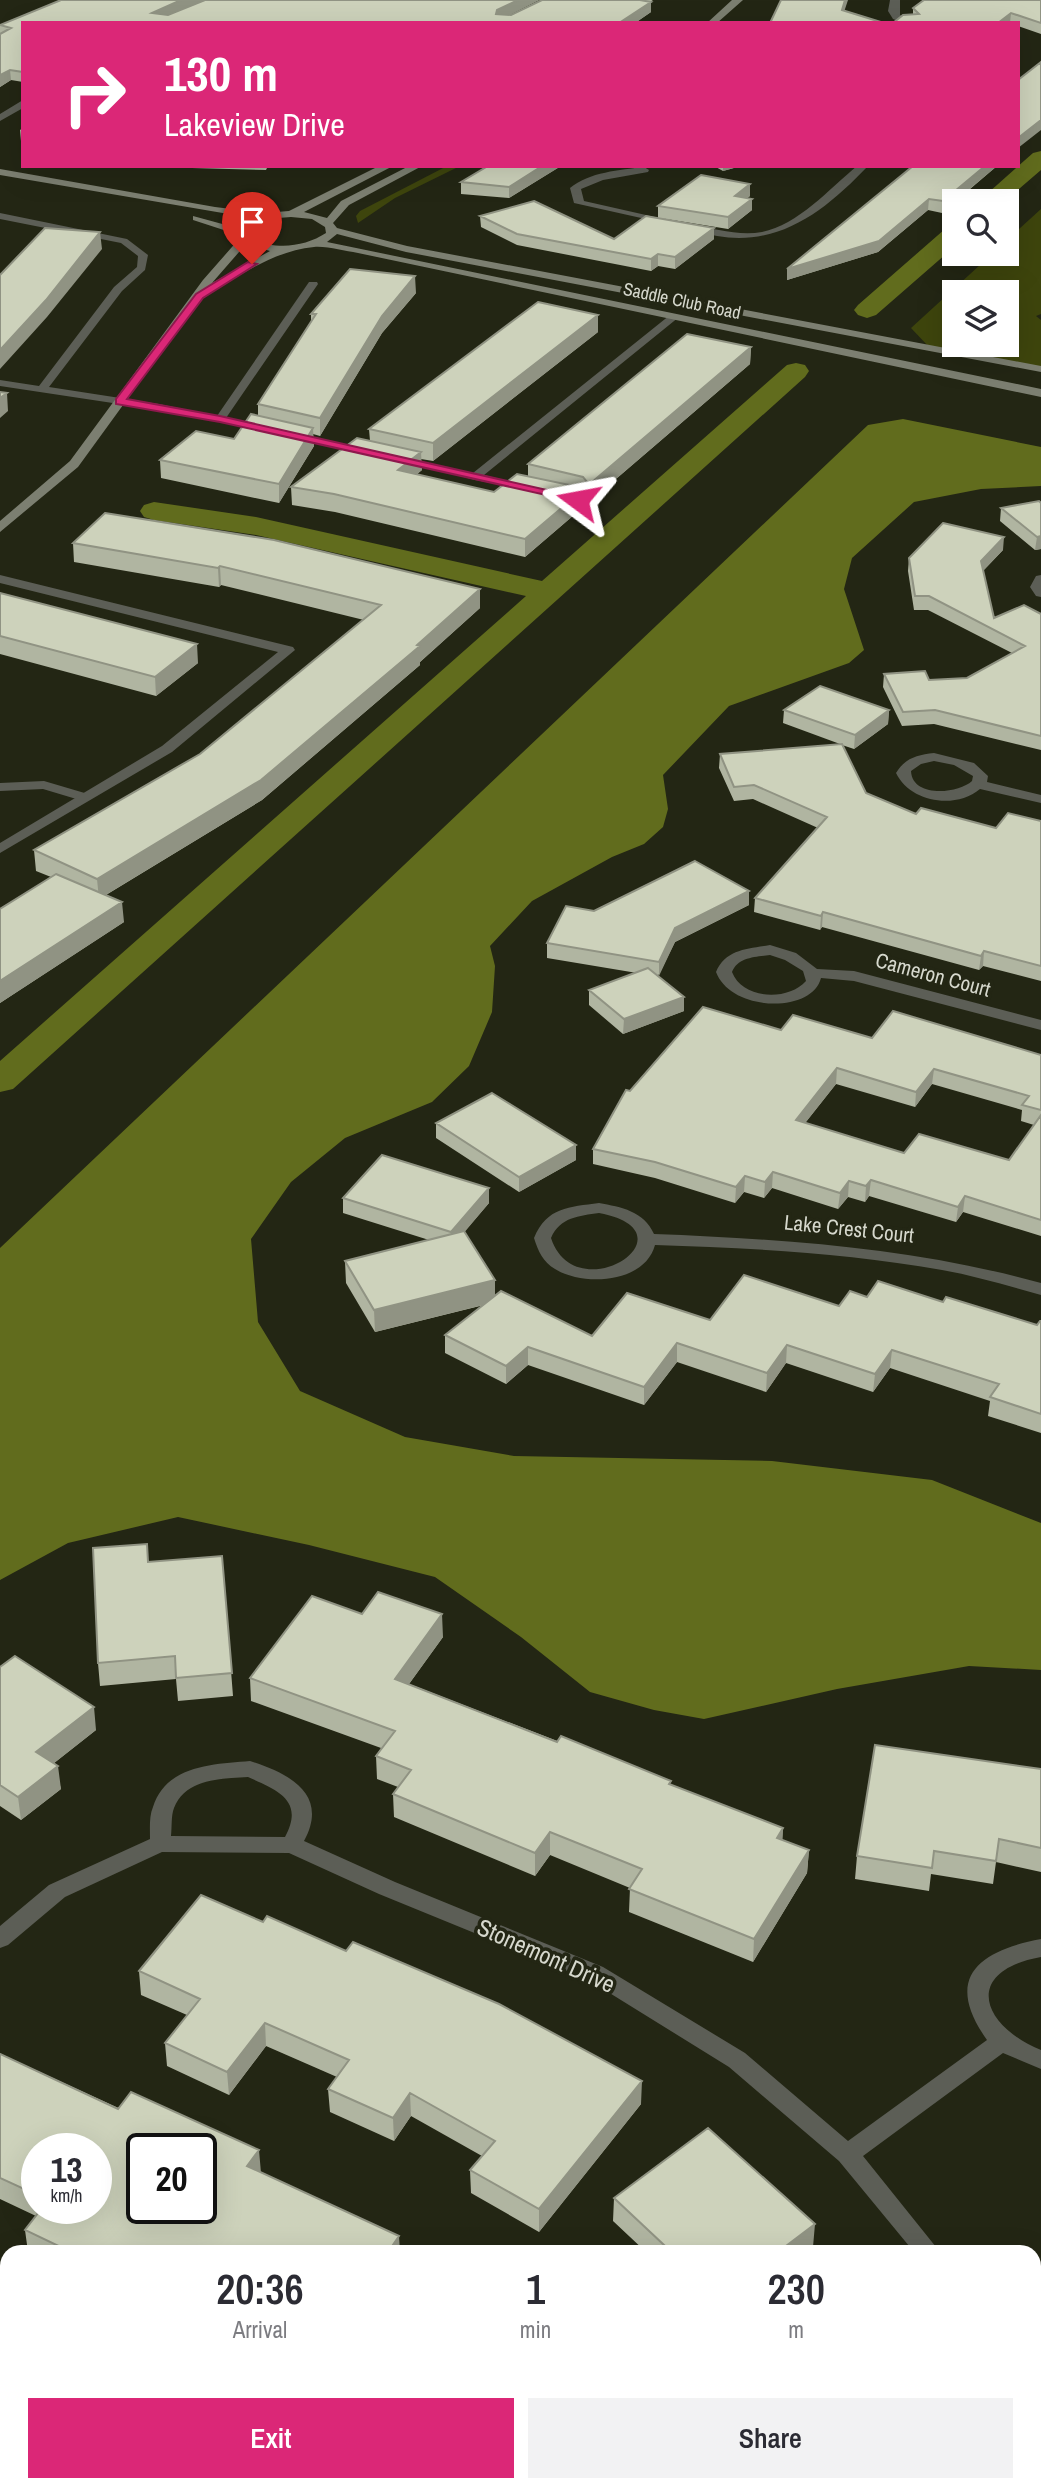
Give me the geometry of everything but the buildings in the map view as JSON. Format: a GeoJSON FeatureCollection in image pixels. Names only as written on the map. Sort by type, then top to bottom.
{"type":"FeatureCollection","features":[{"type":"Feature","properties":{"kind":"street"},"geometry":{"type":"LineString","coordinates":[[713,21],[738,0]]}},
{"type":"Feature","properties":{"kind":"street"},"geometry":{"type":"LineString","coordinates":[[895,0],[892,11],[896,17],[907,21]]}},
{"type":"Feature","properties":{"kind":"street"},"geometry":{"type":"LineString","coordinates":[[0,118],[21,104]]}},
{"type":"Feature","properties":{"kind":"street"},"geometry":{"type":"LineString","coordinates":[[0,172],[215,211],[264,216],[291,214],[383,168]]}},
{"type":"Feature","properties":{"kind":"street"},"geometry":{"type":"LineString","coordinates":[[199,296],[264,257],[290,248],[316,244],[331,235],[330,226],[345,203],[413,168]]}},
{"type":"Feature","properties":{"kind":"street"},"geometry":{"type":"LineString","coordinates":[[685,226],[736,236],[763,235],[785,229],[861,168]]}},
{"type":"Feature","properties":{"kind":"street"},"geometry":{"type":"LineString","coordinates":[[644,170],[605,175],[585,182],[575,188],[579,203],[672,224]]}},
{"type":"Feature","properties":{"kind":"street"},"geometry":{"type":"LineString","coordinates":[[0,184],[216,223],[263,246],[290,248]]}},
{"type":"Feature","properties":{"kind":"street","name":"Saddle Club Road"},"geometry":{"type":"LineString","coordinates":[[291,214],[306,215],[330,226],[406,249],[1041,369]]}},
{"type":"Feature","properties":{"kind":"street"},"geometry":{"type":"LineString","coordinates":[[0,528],[74,464],[199,296],[242,235],[243,226],[264,216]]}},
{"type":"Feature","properties":{"kind":"street","name":"Saddle Club Road"},"geometry":{"type":"LineString","coordinates":[[316,244],[1041,393]]}},
{"type":"Feature","properties":{"kind":"street"},"geometry":{"type":"LineString","coordinates":[[0,579],[288,650],[167,749],[0,849]]}},
{"type":"Feature","properties":{"kind":"street"},"geometry":{"type":"LineString","coordinates":[[1041,579],[1037,587],[1041,593]]}},
{"type":"Feature","properties":{"kind":"street"},"geometry":{"type":"LineString","coordinates":[[977,784],[977,771],[960,760],[947,758],[934,757],[912,762],[904,773],[910,785],[940,795],[963,793],[977,784],[1041,799]]}},
{"type":"Feature","properties":{"kind":"street","name":"Cameron Court"},"geometry":{"type":"LineString","coordinates":[[770,950],[799,958],[813,973],[807,988],[787,998],[773,1000],[745,996],[726,984],[723,976],[724,968],[730,960],[741,954],[770,950]]}},
{"type":"Feature","properties":{"kind":"street","name":"Cameron Court"},"geometry":{"type":"LineString","coordinates":[[813,973],[854,976],[1041,1025]]}},
{"type":"Feature","properties":{"kind":"street"},"geometry":{"type":"LineString","coordinates":[[590,1209],[617,1212],[633,1218],[643,1228],[648,1239],[647,1249],[630,1266],[599,1274],[582,1273],[560,1265],[545,1252],[541,1242],[543,1231],[551,1221],[565,1213],[590,1209]]}},
{"type":"Feature","properties":{"kind":"street","name":"Lake Crest Court"},"geometry":{"type":"LineString","coordinates":[[648,1239],[791,1245],[883,1253],[944,1264],[1041,1289]]}},
{"type":"Feature","properties":{"kind":"street"},"geometry":{"type":"LineString","coordinates":[[160,1844],[163,1807],[180,1783],[208,1772],[250,1769],[288,1786],[301,1804],[302,1825],[291,1845]]}},
{"type":"Feature","properties":{"kind":"street","name":"Stonemont Drive"},"geometry":{"type":"LineString","coordinates":[[0,1939],[57,1891],[160,1844],[291,1845],[387,1888],[595,1973],[737,2060],[847,2154],[922,2245]]}},
{"type":"Feature","properties":{"kind":"street"},"geometry":{"type":"LineString","coordinates":[[1041,1948],[1022,1949],[1002,1957],[986,1970],[978,1987],[978,2006],[986,2025],[1001,2042],[1022,2054],[1041,2060]]}},
{"type":"Feature","properties":{"kind":"street"},"geometry":{"type":"LineString","coordinates":[[847,2154],[1001,2042]]}},
{"type":"Feature","properties":{"kind":"lane"},"geometry":{"type":"LineString","coordinates":[[0,216],[124,241],[143,255],[142,268],[118,289],[43,388]]}},
{"type":"Feature","properties":{"kind":"lane"},"geometry":{"type":"LineString","coordinates":[[220,419],[313,284]]}},
{"type":"Feature","properties":{"kind":"lane"},"geometry":{"type":"LineString","coordinates":[[475,477],[674,317]]}},
{"type":"Feature","properties":{"kind":"lane"},"geometry":{"type":"LineString","coordinates":[[0,383],[120,401],[274,431]]}},
{"type":"Feature","properties":{"kind":"lane"},"geometry":{"type":"LineString","coordinates":[[287,434],[381,456]]}},
{"type":"Feature","properties":{"kind":"lane"},"geometry":{"type":"LineString","coordinates":[[394,459],[539,492]]}},
{"type":"Feature","properties":{"kind":"lane"},"geometry":{"type":"LineString","coordinates":[[0,787],[44,785],[83,797]]}},
{"type":"Feature","properties":{"kind":"shaded area"},"geometry":{"type":"Polygon","coordinates":[[[443,168],[456,168],[395,198],[358,223],[356,216],[360,211],[443,168]]]}},
{"type":"Feature","properties":{"kind":"shaded area"},"geometry":{"type":"Polygon","coordinates":[[[1041,209],[1041,314],[1036,316],[1041,320],[1041,369],[980,357],[1019,357],[1019,280],[964,280],[979,266],[1019,266],[1019,229],[1041,209]]]}},
{"type":"Feature","properties":{"kind":"shaded area"},"geometry":{"type":"Polygon","coordinates":[[[942,300],[942,350],[929,347],[911,328],[942,300]]]}},
{"type":"Feature","properties":{"kind":"shaded area"},"geometry":{"type":"Polygon","coordinates":[[[903,419],[1041,447],[1041,486],[981,489],[914,502],[852,558],[844,589],[864,650],[849,663],[729,706],[663,775],[668,809],[663,827],[644,844],[612,857],[532,901],[490,946],[495,966],[492,1012],[469,1066],[432,1102],[345,1138],[291,1182],[251,1239],[258,1322],[300,1391],[405,1437],[514,1456],[772,1461],[932,1480],[1041,1523],[1041,1670],[969,1666],[837,1689],[704,1719],[654,1710],[590,1692],[521,1637],[435,1577],[309,1545],[178,1517],[68,1543],[0,1580],[0,1248],[868,425],[903,419]]]}},
{"type":"Feature","properties":{"kind":"waterway"},"geometry":{"type":"LineString","coordinates":[[1005,189],[1041,158]]}},
{"type":"Feature","properties":{"kind":"waterway"},"geometry":{"type":"LineString","coordinates":[[867,310],[942,244]]}},
{"type":"Feature","properties":{"kind":"waterway"},"geometry":{"type":"LineString","coordinates":[[548,592],[796,371]]}},
{"type":"Feature","properties":{"kind":"waterway"},"geometry":{"type":"LineString","coordinates":[[154,511],[256,526],[548,592]]}},
{"type":"Feature","properties":{"kind":"waterway"},"geometry":{"type":"LineString","coordinates":[[0,1081],[548,592]]}},
{"type":"Feature","properties":{"kind":"route"},"geometry":{"type":"LineString","coordinates":[[252,264],[199,296],[120,401],[220,419],[578,500]]}}]}
